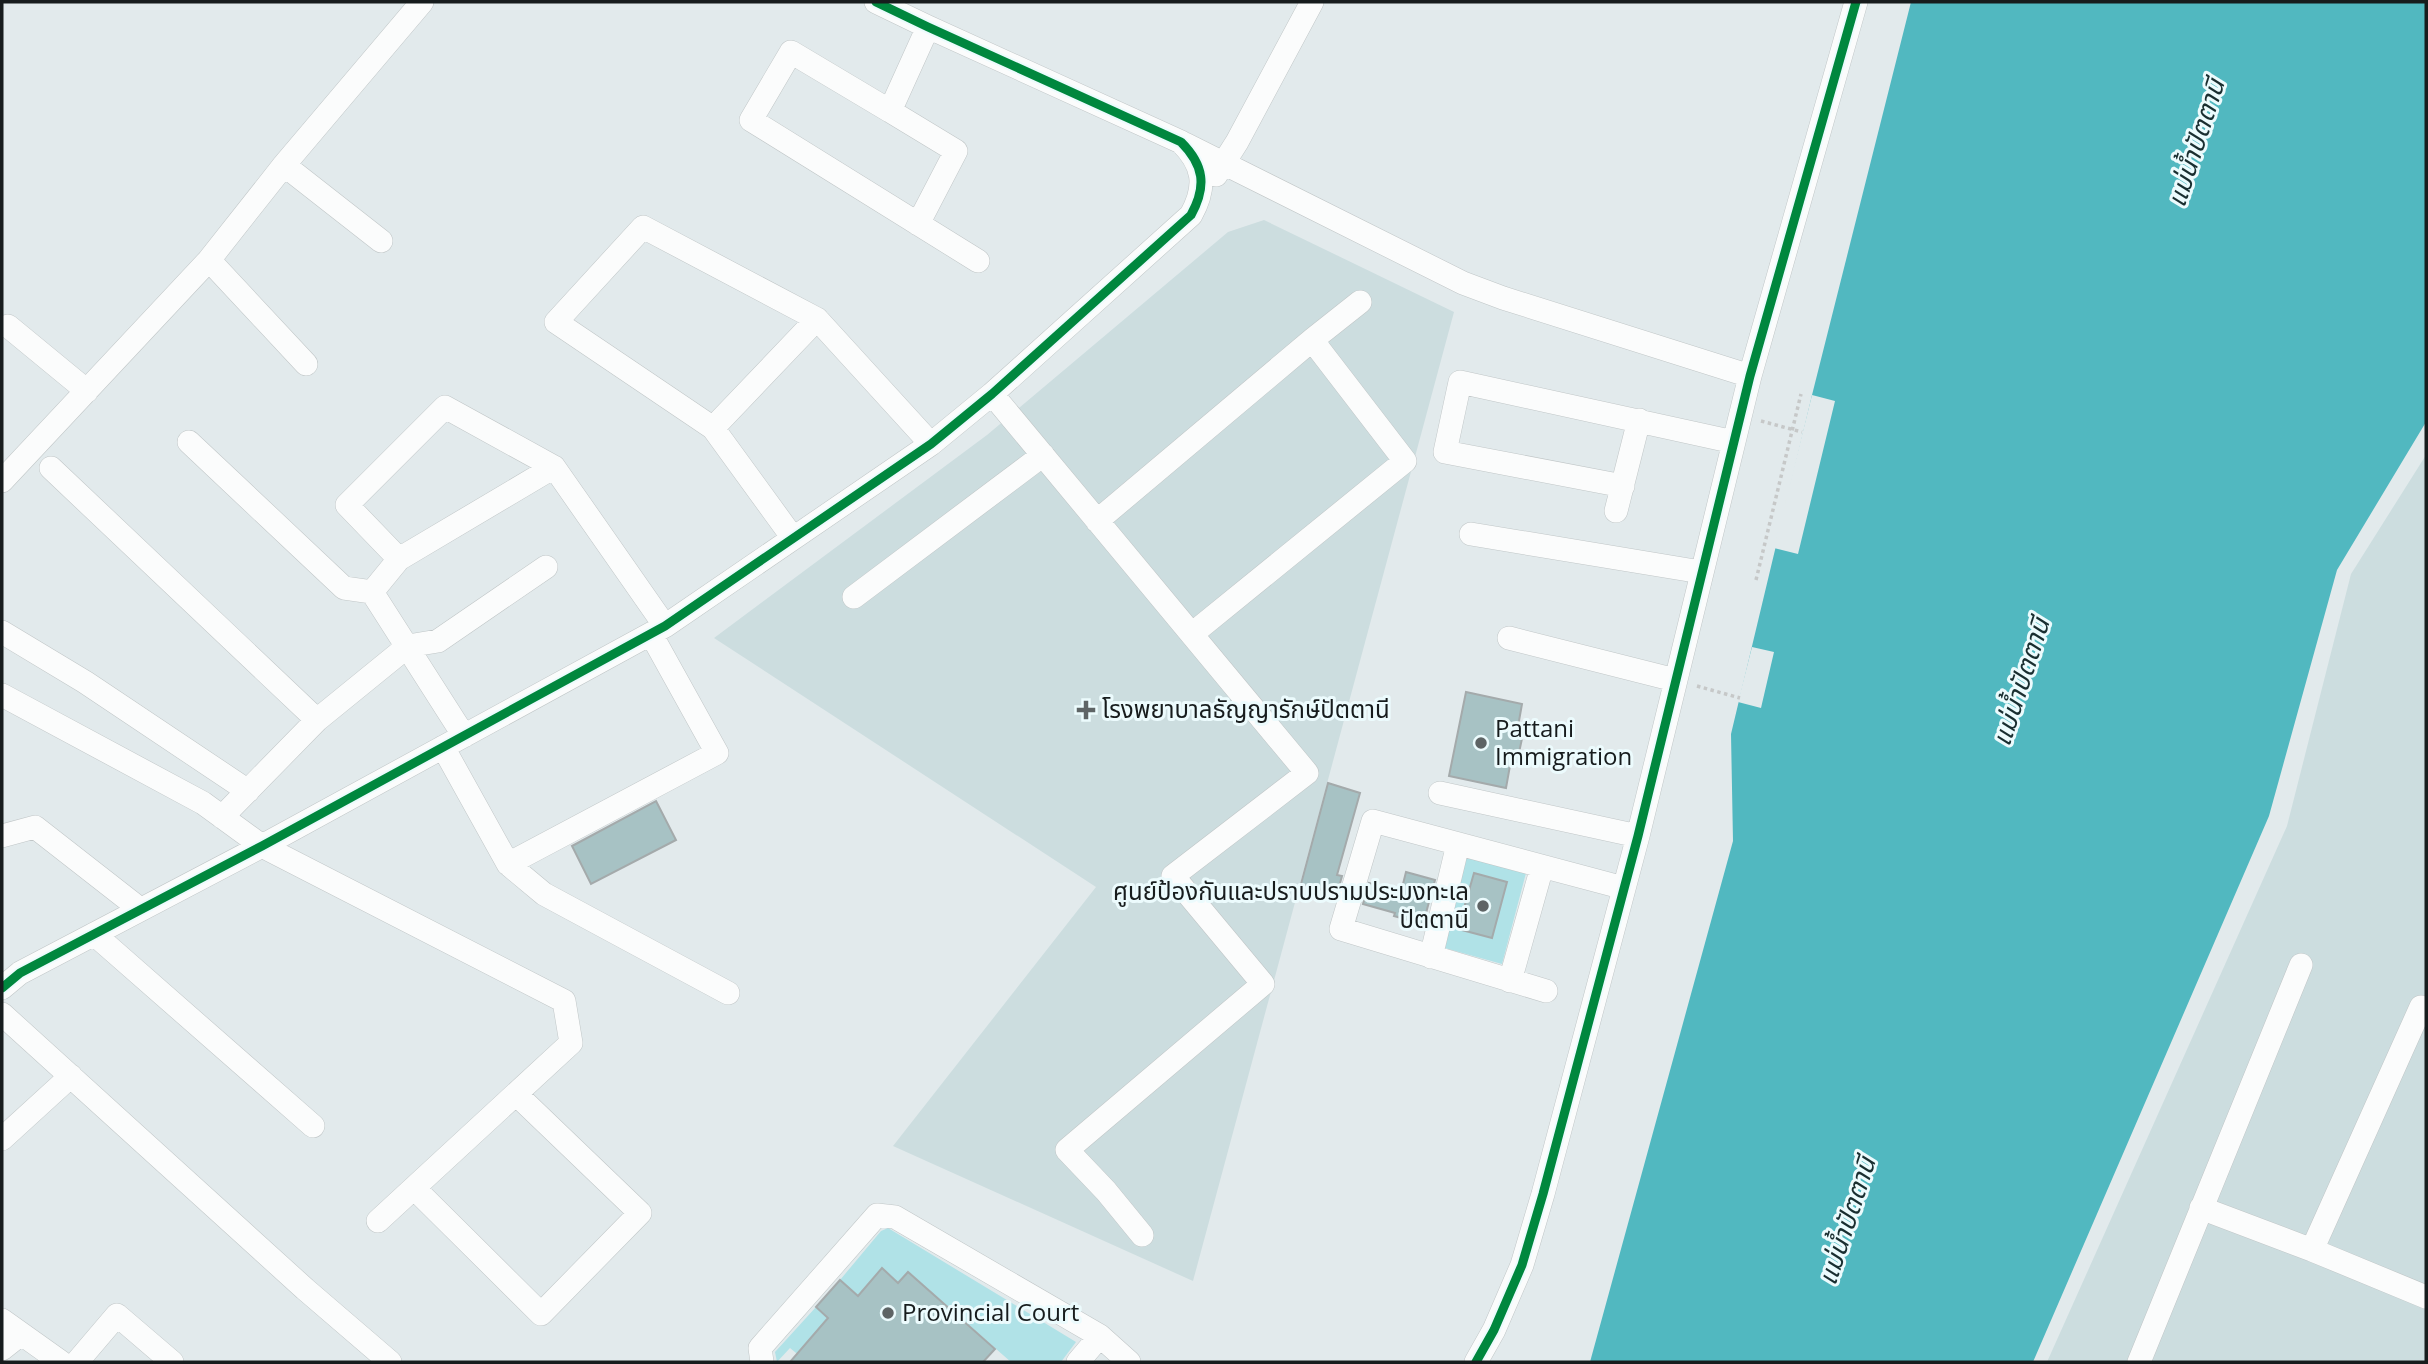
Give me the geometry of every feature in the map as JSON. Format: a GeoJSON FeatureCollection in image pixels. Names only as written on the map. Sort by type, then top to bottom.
{"type":"FeatureCollection","features":[{"type":"Feature","properties":{"kind":"street"},"geometry":{"type":"LineString","coordinates":[[2,481],[209,260],[284,165],[422,2]]}},
{"type":"Feature","properties":{"kind":"street"},"geometry":{"type":"LineString","coordinates":[[876,2],[1224,162],[1463,284],[1750,376]]}},
{"type":"Feature","properties":{"kind":"street"},"geometry":{"type":"LineString","coordinates":[[2,988],[20,973],[262,846],[658,630],[931,444],[992,394],[1191,215],[1237,142],[1312,2]]}},
{"type":"Feature","properties":{"kind":"street"},"geometry":{"type":"LineString","coordinates":[[1476,1362],[1494,1330],[1522,1265],[1543,1194],[1638,836],[1750,376],[1856,2]]}},
{"type":"Feature","properties":{"kind":"street"},"geometry":{"type":"LineString","coordinates":[[890,111],[928,27]]}},
{"type":"Feature","properties":{"kind":"street"},"geometry":{"type":"LineString","coordinates":[[918,224],[956,151],[791,52],[751,120],[918,224],[978,261]]}},
{"type":"Feature","properties":{"kind":"street"},"geometry":{"type":"LineString","coordinates":[[1181,142],[1192,153],[1199,168],[1202,185],[1199,201]]}},
{"type":"Feature","properties":{"kind":"street"},"geometry":{"type":"LineString","coordinates":[[284,165],[381,241]]}},
{"type":"Feature","properties":{"kind":"street"},"geometry":{"type":"LineString","coordinates":[[793,538],[713,428],[556,323],[643,227],[817,319],[931,444]]}},
{"type":"Feature","properties":{"kind":"street"},"geometry":{"type":"LineString","coordinates":[[209,260],[306,364]]}},
{"type":"Feature","properties":{"kind":"street"},"geometry":{"type":"LineString","coordinates":[[1097,520],[1360,302]]}},
{"type":"Feature","properties":{"kind":"street"},"geometry":{"type":"LineString","coordinates":[[713,428],[817,319]]}},
{"type":"Feature","properties":{"kind":"street"},"geometry":{"type":"LineString","coordinates":[[8,326],[87,391]]}},
{"type":"Feature","properties":{"kind":"street"},"geometry":{"type":"LineString","coordinates":[[1192,634],[1405,461],[1312,340]]}},
{"type":"Feature","properties":{"kind":"street"},"geometry":{"type":"LineString","coordinates":[[1623,486],[1445,452],[1460,382],[1734,442]]}},
{"type":"Feature","properties":{"kind":"street"},"geometry":{"type":"LineString","coordinates":[[992,394],[1307,773],[1173,876],[1263,984],[1067,1150],[1106,1191],[1142,1236]]}},
{"type":"Feature","properties":{"kind":"street"},"geometry":{"type":"LineString","coordinates":[[399,559],[347,505],[445,407],[554,467],[658,630],[717,753],[508,864]]}},
{"type":"Feature","properties":{"kind":"street"},"geometry":{"type":"LineString","coordinates":[[1616,511],[1639,420]]}},
{"type":"Feature","properties":{"kind":"street"},"geometry":{"type":"LineString","coordinates":[[189,442],[344,588],[372,592],[464,736]]}},
{"type":"Feature","properties":{"kind":"street"},"geometry":{"type":"LineString","coordinates":[[854,597],[1043,455]]}},
{"type":"Feature","properties":{"kind":"street"},"geometry":{"type":"LineString","coordinates":[[372,592],[399,559],[554,467]]}},
{"type":"Feature","properties":{"kind":"street"},"geometry":{"type":"LineString","coordinates":[[51,468],[317,720]]}},
{"type":"Feature","properties":{"kind":"street"},"geometry":{"type":"LineString","coordinates":[[1471,534],[1701,572]]}},
{"type":"Feature","properties":{"kind":"street"},"geometry":{"type":"LineString","coordinates":[[222,817],[317,720],[408,646],[438,641],[546,567]]}},
{"type":"Feature","properties":{"kind":"street"},"geometry":{"type":"LineString","coordinates":[[2,632],[85,682],[248,791]]}},
{"type":"Feature","properties":{"kind":"street"},"geometry":{"type":"LineString","coordinates":[[1509,638],[1675,680]]}},
{"type":"Feature","properties":{"kind":"street"},"geometry":{"type":"LineString","coordinates":[[2,695],[203,803],[262,846],[564,1000],[571,1043],[378,1221]]}},
{"type":"Feature","properties":{"kind":"street"},"geometry":{"type":"LineString","coordinates":[[443,747],[508,864],[544,894],[728,993]]}},
{"type":"Feature","properties":{"kind":"street"},"geometry":{"type":"LineString","coordinates":[[1440,793],[1638,836]]}},
{"type":"Feature","properties":{"kind":"street"},"geometry":{"type":"LineString","coordinates":[[1546,991],[1341,929],[1373,821],[1624,888]]}},
{"type":"Feature","properties":{"kind":"street"},"geometry":{"type":"LineString","coordinates":[[2,836],[35,827],[140,909]]}},
{"type":"Feature","properties":{"kind":"street"},"geometry":{"type":"LineString","coordinates":[[1431,957],[1458,844]]}},
{"type":"Feature","properties":{"kind":"street"},"geometry":{"type":"LineString","coordinates":[[1510,981],[1542,867]]}},
{"type":"Feature","properties":{"kind":"street"},"geometry":{"type":"LineString","coordinates":[[94,934],[313,1126]]}},
{"type":"Feature","properties":{"kind":"street"},"geometry":{"type":"LineString","coordinates":[[2139,1362],[2301,965]]}},
{"type":"Feature","properties":{"kind":"street"},"geometry":{"type":"LineString","coordinates":[[2312,1250],[2421,1007]]}},
{"type":"Feature","properties":{"kind":"street"},"geometry":{"type":"LineString","coordinates":[[2,1014],[305,1289],[390,1362]]}},
{"type":"Feature","properties":{"kind":"street"},"geometry":{"type":"LineString","coordinates":[[2,1139],[71,1076]]}},
{"type":"Feature","properties":{"kind":"street"},"geometry":{"type":"LineString","coordinates":[[414,1188],[541,1314],[640,1213],[516,1094]]}},
{"type":"Feature","properties":{"kind":"street"},"geometry":{"type":"LineString","coordinates":[[2201,1208],[2426,1297]]}},
{"type":"Feature","properties":{"kind":"street"},"geometry":{"type":"LineString","coordinates":[[762,1362],[761,1348],[877,1215],[895,1217],[1100,1336],[1129,1362]]}},
{"type":"Feature","properties":{"kind":"street"},"geometry":{"type":"LineString","coordinates":[[77,1362],[117,1315],[172,1362]]}},
{"type":"Feature","properties":{"kind":"street"},"geometry":{"type":"LineString","coordinates":[[2,1320],[61,1362]]}},
{"type":"Feature","properties":{"kind":"street"},"geometry":{"type":"LineString","coordinates":[[2,1349],[21,1334]]}},
{"type":"Feature","properties":{"kind":"street"},"geometry":{"type":"LineString","coordinates":[[1078,1362],[1100,1336]]}},
{"type":"Feature","properties":{"kind":"path"},"geometry":{"type":"LineString","coordinates":[[1756,580],[1801,394]]}},
{"type":"Feature","properties":{"kind":"path"},"geometry":{"type":"LineString","coordinates":[[1740,415],[1802,432]]}},
{"type":"Feature","properties":{"kind":"path"},"geometry":{"type":"LineString","coordinates":[[1675,680],[1740,698]]}},
{"type":"Feature","properties":{"kind":"shaded area","name":"โรงพยาบาลธัญญารักษ์ปัตตานี"},"geometry":{"type":"Polygon","coordinates":[[[1264,220],[1454,312],[1193,1281],[893,1146],[1096,887],[714,638],[987,435],[1228,232],[1264,220]]]}},
{"type":"Feature","properties":{"kind":"shaded area"},"geometry":{"type":"Polygon","coordinates":[[[2426,455],[2426,1362],[2047,1362],[2287,826],[2351,574],[2426,455]]]}},
{"type":"Feature","properties":{"kind":"shaded area"},"geometry":{"type":"Polygon","coordinates":[[[1465,857],[1526,873],[1502,964],[1441,947],[1465,857]]]}},
{"type":"Feature","properties":{"kind":"shaded area"},"geometry":{"type":"Polygon","coordinates":[[[888,1228],[1076,1342],[1061,1362],[1011,1362],[908,1272],[898,1283],[881,1269],[858,1296],[840,1280],[881,1231],[888,1228]]]}},
{"type":"Feature","properties":{"kind":"shaded area"},"geometry":{"type":"Polygon","coordinates":[[[816,1307],[828,1318],[825,1351],[838,1362],[807,1362],[790,1348],[777,1362],[775,1352],[816,1307]]]}},
{"type":"Feature","properties":{"kind":"water","name":"แม่น้ำปัตตานี"},"geometry":{"type":"Polygon","coordinates":[[[1911,2],[2426,2],[2426,422],[2337,570],[2269,816],[2033,1362],[1590,1362],[1733,841],[1731,734],[1812,395],[1911,2]]]}},
{"type":"Feature","properties":{"kind":"pier"},"geometry":{"type":"Polygon","coordinates":[[[1812,395],[1835,401],[1798,554],[1774,548],[1812,395]]]}},
{"type":"Feature","properties":{"kind":"pier"},"geometry":{"type":"Polygon","coordinates":[[[1752,647],[1774,652],[1761,708],[1738,702],[1752,647]]]}},
{"type":"Feature","properties":{"kind":"building"},"geometry":{"type":"Polygon","coordinates":[[[1466,692],[1522,704],[1517,732],[1523,734],[1517,762],[1511,760],[1506,788],[1449,776],[1466,692]]]}},
{"type":"Feature","properties":{"kind":"building"},"geometry":{"type":"Polygon","coordinates":[[[1328,783],[1360,793],[1337,875],[1342,876],[1337,894],[1301,884],[1328,783]]]}},
{"type":"Feature","properties":{"kind":"building"},"geometry":{"type":"Polygon","coordinates":[[[656,801],[676,840],[591,884],[572,846],[656,801]]]}},
{"type":"Feature","properties":{"kind":"building"},"geometry":{"type":"Polygon","coordinates":[[[1406,872],[1435,880],[1423,924],[1363,904],[1369,883],[1401,892],[1406,872]]]}},
{"type":"Feature","properties":{"kind":"building","name":"ศูนย์ป้องกันและปราบปรามประมงทะเล ปัตตานี"},"geometry":{"type":"Polygon","coordinates":[[[1474,873],[1507,882],[1492,938],[1458,929],[1474,873]]]}},
{"type":"Feature","properties":{"kind":"building","name":"Provincial Court"},"geometry":{"type":"Polygon","coordinates":[[[882,1268],[898,1283],[908,1272],[995,1349],[983,1362],[790,1362],[828,1318],[816,1307],[840,1280],[858,1296],[882,1268]]]}},
{"type":"Feature","properties":{"kind":"cycle path"},"geometry":{"type":"LineString","coordinates":[[2,988],[20,973],[262,846],[665,626],[931,444],[992,394],[1191,215],[1199,195],[1201,176],[1195,159],[1181,142],[876,2]]}},
{"type":"Feature","properties":{"kind":"cycle path"},"geometry":{"type":"LineString","coordinates":[[1476,1362],[1494,1330],[1522,1265],[1543,1194],[1638,836],[1750,376],[1856,2]]}},
{"type":"Feature","properties":{"kind":"place","name":"โรงพยาบาลธัญญารักษ์ปัตตานี"},"geometry":{"type":"Point","coordinates":[1086,710]}},
{"type":"Feature","properties":{"kind":"place","name":"Pattani Immigration"},"geometry":{"type":"Point","coordinates":[1481,743]}},
{"type":"Feature","properties":{"kind":"place","name":"ศูนย์ป้องกันและปราบปรามประมงทะเล ปัตตานี"},"geometry":{"type":"Point","coordinates":[1483,906]}},
{"type":"Feature","properties":{"kind":"place","name":"Provincial Court"},"geometry":{"type":"Point","coordinates":[888,1313]}}]}
